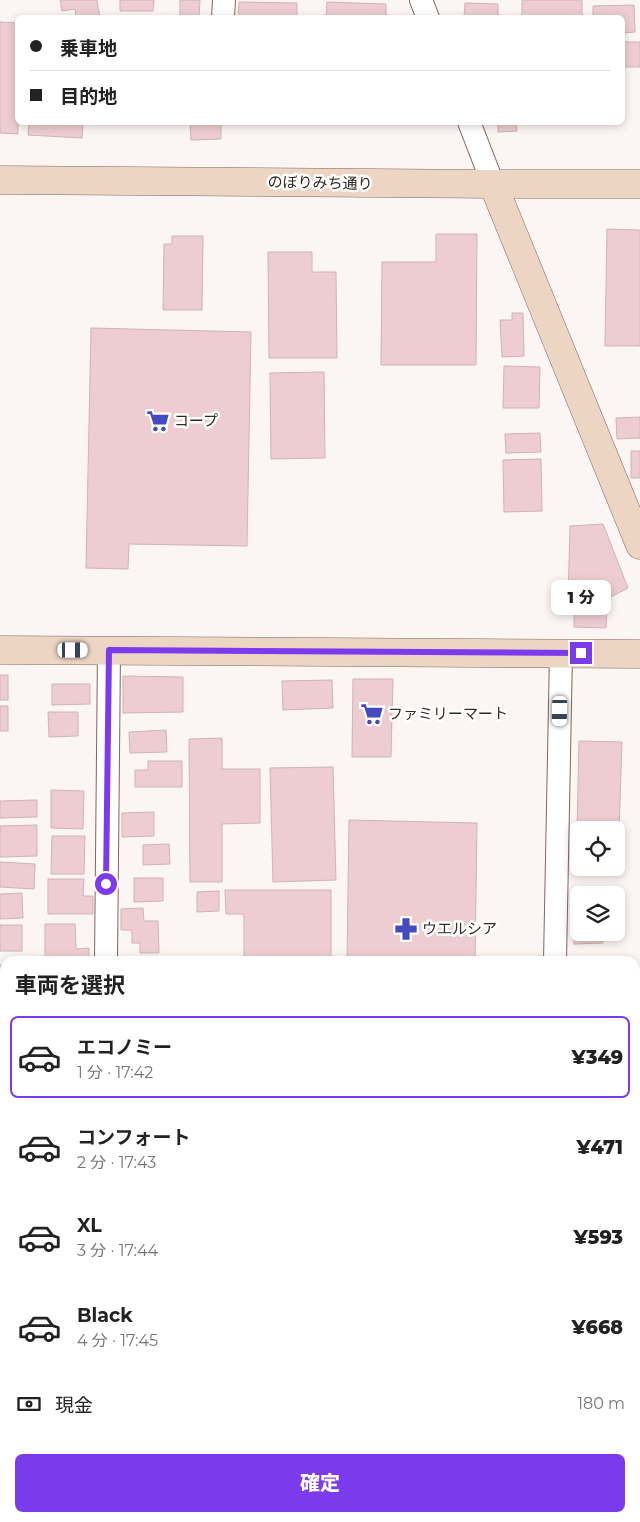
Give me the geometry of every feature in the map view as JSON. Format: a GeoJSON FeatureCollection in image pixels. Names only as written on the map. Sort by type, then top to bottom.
{"type":"FeatureCollection","features":[{"type":"Feature","properties":{"kind":"street"},"geometry":{"type":"LineString","coordinates":[[223,15],[224,0]]}},
{"type":"Feature","properties":{"kind":"street"},"geometry":{"type":"LineString","coordinates":[[421,0],[427,15]]}},
{"type":"Feature","properties":{"kind":"street"},"geometry":{"type":"LineString","coordinates":[[470,125],[640,545]]}},
{"type":"Feature","properties":{"kind":"street","name":"のぼりみち通り"},"geometry":{"type":"LineString","coordinates":[[0,180],[640,184]]}},
{"type":"Feature","properties":{"kind":"street"},"geometry":{"type":"LineString","coordinates":[[0,650],[640,654]]}},
{"type":"Feature","properties":{"kind":"street"},"geometry":{"type":"LineString","coordinates":[[106,956],[109,650]]}},
{"type":"Feature","properties":{"kind":"street"},"geometry":{"type":"LineString","coordinates":[[555,956],[561,653]]}},
{"type":"Feature","properties":{"kind":"building"},"geometry":{"type":"Polygon","coordinates":[[[60,0],[97,0],[100,15],[76,15],[75,9],[62,11],[60,0]]]}},
{"type":"Feature","properties":{"kind":"building"},"geometry":{"type":"Polygon","coordinates":[[[120,0],[154,0],[153,11],[120,11],[120,0]]]}},
{"type":"Feature","properties":{"kind":"building"},"geometry":{"type":"Polygon","coordinates":[[[180,0],[200,0],[199,15],[180,15],[180,0]]]}},
{"type":"Feature","properties":{"kind":"building"},"geometry":{"type":"Polygon","coordinates":[[[522,0],[582,0],[582,15],[522,15],[522,0]]]}},
{"type":"Feature","properties":{"kind":"building"},"geometry":{"type":"Polygon","coordinates":[[[239,2],[297,3],[297,15],[238,15],[239,2]]]}},
{"type":"Feature","properties":{"kind":"building"},"geometry":{"type":"Polygon","coordinates":[[[327,2],[386,4],[386,15],[326,15],[327,2]]]}},
{"type":"Feature","properties":{"kind":"building"},"geometry":{"type":"Polygon","coordinates":[[[465,3],[498,4],[498,15],[464,15],[465,3]]]}},
{"type":"Feature","properties":{"kind":"building"},"geometry":{"type":"Polygon","coordinates":[[[634,5],[635,32],[625,33],[625,15],[593,15],[593,6],[634,5]]]}},
{"type":"Feature","properties":{"kind":"building"},"geometry":{"type":"Polygon","coordinates":[[[0,22],[15,23],[15,125],[18,125],[18,134],[0,133],[0,22]]]}},
{"type":"Feature","properties":{"kind":"building"},"geometry":{"type":"Polygon","coordinates":[[[625,42],[640,42],[640,67],[625,67],[625,42]]]}},
{"type":"Feature","properties":{"kind":"building"},"geometry":{"type":"Polygon","coordinates":[[[29,125],[83,125],[82,138],[28,135],[29,125]]]}},
{"type":"Feature","properties":{"kind":"building"},"geometry":{"type":"Polygon","coordinates":[[[190,125],[221,125],[221,139],[191,140],[190,125]]]}},
{"type":"Feature","properties":{"kind":"building"},"geometry":{"type":"Polygon","coordinates":[[[498,125],[516,125],[517,131],[498,132],[498,125]]]}},
{"type":"Feature","properties":{"kind":"building"},"geometry":{"type":"Polygon","coordinates":[[[607,229],[640,230],[640,346],[605,346],[607,229]]]}},
{"type":"Feature","properties":{"kind":"building"},"geometry":{"type":"Polygon","coordinates":[[[436,234],[477,234],[476,365],[381,365],[382,262],[436,262],[436,234]]]}},
{"type":"Feature","properties":{"kind":"building"},"geometry":{"type":"Polygon","coordinates":[[[172,236],[203,236],[202,310],[163,310],[164,244],[172,244],[172,236]]]}},
{"type":"Feature","properties":{"kind":"building"},"geometry":{"type":"Polygon","coordinates":[[[268,252],[312,252],[312,272],[336,272],[337,358],[269,358],[268,252]]]}},
{"type":"Feature","properties":{"kind":"building"},"geometry":{"type":"Polygon","coordinates":[[[512,313],[523,313],[524,356],[502,357],[500,320],[512,320],[512,313]]]}},
{"type":"Feature","properties":{"kind":"building"},"geometry":{"type":"Polygon","coordinates":[[[91,328],[251,332],[247,546],[129,544],[128,569],[86,568],[91,328]]]}},
{"type":"Feature","properties":{"kind":"building"},"geometry":{"type":"Polygon","coordinates":[[[504,366],[540,367],[539,408],[503,408],[504,366]]]}},
{"type":"Feature","properties":{"kind":"building"},"geometry":{"type":"Polygon","coordinates":[[[324,372],[325,458],[271,459],[270,373],[324,372]]]}},
{"type":"Feature","properties":{"kind":"building"},"geometry":{"type":"Polygon","coordinates":[[[640,417],[640,438],[617,439],[616,418],[640,417]]]}},
{"type":"Feature","properties":{"kind":"building"},"geometry":{"type":"Polygon","coordinates":[[[540,433],[541,452],[506,453],[505,434],[540,433]]]}},
{"type":"Feature","properties":{"kind":"building"},"geometry":{"type":"Polygon","coordinates":[[[631,451],[640,451],[640,478],[631,478],[631,451]]]}},
{"type":"Feature","properties":{"kind":"building"},"geometry":{"type":"Polygon","coordinates":[[[541,459],[542,511],[504,512],[503,460],[541,459]]]}},
{"type":"Feature","properties":{"kind":"building"},"geometry":{"type":"Polygon","coordinates":[[[603,524],[628,588],[607,599],[568,598],[570,526],[603,524]]]}},
{"type":"Feature","properties":{"kind":"building"},"geometry":{"type":"Polygon","coordinates":[[[574,606],[607,607],[606,628],[574,627],[574,606]]]}},
{"type":"Feature","properties":{"kind":"building"},"geometry":{"type":"Polygon","coordinates":[[[0,675],[8,675],[8,700],[0,700],[0,675]]]}},
{"type":"Feature","properties":{"kind":"building"},"geometry":{"type":"Polygon","coordinates":[[[123,676],[183,677],[183,712],[123,713],[123,676]]]}},
{"type":"Feature","properties":{"kind":"building"},"geometry":{"type":"Polygon","coordinates":[[[353,679],[393,679],[391,757],[352,757],[353,679]]]}},
{"type":"Feature","properties":{"kind":"building"},"geometry":{"type":"Polygon","coordinates":[[[332,680],[333,708],[283,710],[282,681],[332,680]]]}},
{"type":"Feature","properties":{"kind":"building"},"geometry":{"type":"Polygon","coordinates":[[[52,684],[90,684],[90,704],[52,705],[52,684]]]}},
{"type":"Feature","properties":{"kind":"building"},"geometry":{"type":"Polygon","coordinates":[[[0,706],[8,706],[8,731],[0,731],[0,706]]]}},
{"type":"Feature","properties":{"kind":"building"},"geometry":{"type":"Polygon","coordinates":[[[48,712],[78,712],[78,736],[49,737],[48,712]]]}},
{"type":"Feature","properties":{"kind":"building"},"geometry":{"type":"Polygon","coordinates":[[[166,730],[167,752],[130,753],[129,732],[166,730]]]}},
{"type":"Feature","properties":{"kind":"building"},"geometry":{"type":"Polygon","coordinates":[[[222,738],[222,769],[260,769],[260,823],[222,824],[222,882],[190,882],[189,739],[222,738]]]}},
{"type":"Feature","properties":{"kind":"building"},"geometry":{"type":"Polygon","coordinates":[[[579,741],[622,742],[619,821],[577,821],[579,741]]]}},
{"type":"Feature","properties":{"kind":"building"},"geometry":{"type":"Polygon","coordinates":[[[148,761],[182,761],[182,787],[135,787],[135,770],[148,770],[148,761]]]}},
{"type":"Feature","properties":{"kind":"building"},"geometry":{"type":"Polygon","coordinates":[[[333,767],[336,880],[273,882],[270,768],[333,767]]]}},
{"type":"Feature","properties":{"kind":"building"},"geometry":{"type":"Polygon","coordinates":[[[51,790],[84,791],[83,829],[51,828],[51,790]]]}},
{"type":"Feature","properties":{"kind":"building"},"geometry":{"type":"Polygon","coordinates":[[[37,800],[37,817],[0,818],[0,801],[37,800]]]}},
{"type":"Feature","properties":{"kind":"building"},"geometry":{"type":"Polygon","coordinates":[[[154,812],[154,836],[122,837],[122,813],[154,812]]]}},
{"type":"Feature","properties":{"kind":"building"},"geometry":{"type":"Polygon","coordinates":[[[349,820],[477,823],[475,956],[347,956],[349,820]]]}},
{"type":"Feature","properties":{"kind":"building"},"geometry":{"type":"Polygon","coordinates":[[[37,825],[37,856],[0,857],[0,826],[37,825]]]}},
{"type":"Feature","properties":{"kind":"building"},"geometry":{"type":"Polygon","coordinates":[[[52,836],[85,836],[84,874],[51,874],[52,836]]]}},
{"type":"Feature","properties":{"kind":"building"},"geometry":{"type":"Polygon","coordinates":[[[169,844],[170,864],[143,865],[143,845],[169,844]]]}},
{"type":"Feature","properties":{"kind":"building"},"geometry":{"type":"Polygon","coordinates":[[[0,862],[35,864],[34,889],[0,887],[0,862]]]}},
{"type":"Feature","properties":{"kind":"building"},"geometry":{"type":"Polygon","coordinates":[[[134,878],[163,878],[163,901],[134,902],[134,878]]]}},
{"type":"Feature","properties":{"kind":"building"},"geometry":{"type":"Polygon","coordinates":[[[48,879],[84,879],[83,896],[93,896],[93,914],[48,914],[48,879]]]}},
{"type":"Feature","properties":{"kind":"building"},"geometry":{"type":"Polygon","coordinates":[[[225,890],[331,890],[331,956],[244,956],[244,914],[226,914],[225,890]]]}},
{"type":"Feature","properties":{"kind":"building"},"geometry":{"type":"Polygon","coordinates":[[[219,891],[219,911],[197,912],[197,892],[219,891]]]}},
{"type":"Feature","properties":{"kind":"building"},"geometry":{"type":"Polygon","coordinates":[[[22,893],[23,918],[0,919],[0,894],[22,893]]]}},
{"type":"Feature","properties":{"kind":"building"},"geometry":{"type":"Polygon","coordinates":[[[143,908],[144,921],[158,921],[159,953],[140,953],[140,943],[132,943],[132,930],[121,930],[121,909],[143,908]]]}},
{"type":"Feature","properties":{"kind":"building"},"geometry":{"type":"Polygon","coordinates":[[[45,924],[75,924],[76,949],[89,948],[89,956],[45,956],[45,924]]]}},
{"type":"Feature","properties":{"kind":"building"},"geometry":{"type":"Polygon","coordinates":[[[0,925],[22,925],[22,951],[0,951],[0,925]]]}},
{"type":"Feature","properties":{"kind":"building"},"geometry":{"type":"Polygon","coordinates":[[[574,941],[603,941],[603,943],[574,944],[574,941]]]}},
{"type":"Feature","properties":{"kind":"place","name":"コープ"},"geometry":{"type":"Point","coordinates":[158,421]}},
{"type":"Feature","properties":{"kind":"place","name":"ファミリーマート"},"geometry":{"type":"Point","coordinates":[372,714]}},
{"type":"Feature","properties":{"kind":"place","name":"ウエルシア"},"geometry":{"type":"Point","coordinates":[406,929]}},
{"type":"Feature","properties":{"kind":"route"},"geometry":{"type":"LineString","coordinates":[[106,884],[109,650],[581,653]]}}]}
